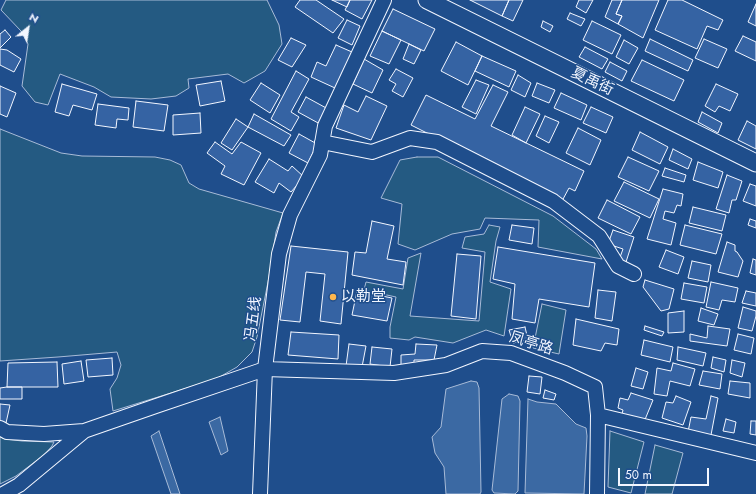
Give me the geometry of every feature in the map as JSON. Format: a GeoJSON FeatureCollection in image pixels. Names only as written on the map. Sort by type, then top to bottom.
{"type":"FeatureCollection","features":[{"type":"Feature","properties":{"kind":"main road","name":"夏禹街"},"geometry":{"type":"LineString","coordinates":[[427,0],[756,163]]}},
{"type":"Feature","properties":{"kind":"street","name":"冯五线"},"geometry":{"type":"LineString","coordinates":[[260,494],[265,369],[279,254],[290,215],[320,155],[325,126],[384,0]]}},
{"type":"Feature","properties":{"kind":"street"},"geometry":{"type":"LineString","coordinates":[[322,142],[372,152],[410,138],[437,142],[553,201],[599,236],[618,266],[634,274]]}},
{"type":"Feature","properties":{"kind":"street","name":"凤亭路"},"geometry":{"type":"LineString","coordinates":[[265,369],[394,373],[446,365],[482,350],[511,353],[565,373],[595,387],[598,415]]}},
{"type":"Feature","properties":{"kind":"street"},"geometry":{"type":"LineString","coordinates":[[0,428],[7,432],[44,434],[84,431],[265,369]]}},
{"type":"Feature","properties":{"kind":"street"},"geometry":{"type":"LineString","coordinates":[[597,494],[598,415],[756,453]]}},
{"type":"Feature","properties":{"kind":"street"},"geometry":{"type":"LineString","coordinates":[[3,494],[19,485],[84,431]]}},
{"type":"Feature","properties":{"kind":"shaded area"},"geometry":{"type":"Polygon","coordinates":[[[6,0],[267,0],[279,25],[282,44],[265,71],[244,83],[228,74],[188,79],[189,88],[176,96],[151,99],[111,97],[94,87],[60,74],[48,105],[35,102],[22,86],[28,44],[21,31],[1,10],[6,0]]]}},
{"type":"Feature","properties":{"kind":"shaded area"},"geometry":{"type":"Polygon","coordinates":[[[0,129],[61,153],[82,156],[155,157],[170,160],[181,165],[189,183],[199,189],[283,213],[276,232],[257,337],[252,352],[237,367],[216,379],[113,411],[110,389],[117,378],[121,365],[117,352],[0,361],[0,129]]]}},
{"type":"Feature","properties":{"kind":"shaded area"},"geometry":{"type":"Polygon","coordinates":[[[417,157],[438,157],[553,216],[596,249],[602,259],[538,247],[539,220],[485,218],[480,229],[452,234],[415,250],[398,244],[402,204],[381,198],[400,160],[417,157]]]}},
{"type":"Feature","properties":{"kind":"shaded area"},"geometry":{"type":"Polygon","coordinates":[[[489,225],[500,227],[496,241],[490,282],[511,289],[504,336],[486,330],[453,343],[415,337],[409,340],[390,338],[390,327],[396,297],[364,290],[366,282],[403,289],[408,258],[421,253],[410,316],[479,321],[485,252],[462,248],[465,237],[484,234],[489,225]]]}},
{"type":"Feature","properties":{"kind":"shaded area"},"geometry":{"type":"Polygon","coordinates":[[[542,304],[566,310],[559,354],[533,348],[542,304]]]}},
{"type":"Feature","properties":{"kind":"shaded area"},"geometry":{"type":"Polygon","coordinates":[[[471,381],[477,382],[479,388],[481,492],[480,494],[446,494],[444,467],[435,453],[432,437],[441,427],[446,389],[471,381]]]}},
{"type":"Feature","properties":{"kind":"shaded area"},"geometry":{"type":"Polygon","coordinates":[[[509,394],[518,396],[520,401],[518,491],[515,494],[494,493],[492,490],[502,399],[509,394]]]}},
{"type":"Feature","properties":{"kind":"shaded area"},"geometry":{"type":"Polygon","coordinates":[[[528,399],[537,402],[556,404],[576,424],[586,428],[587,436],[584,494],[525,493],[528,399]]]}},
{"type":"Feature","properties":{"kind":"shaded area"},"geometry":{"type":"Polygon","coordinates":[[[220,417],[228,451],[221,455],[209,422],[220,417]]]}},
{"type":"Feature","properties":{"kind":"shaded area"},"geometry":{"type":"Polygon","coordinates":[[[159,431],[180,494],[171,494],[151,436],[159,431]]]}},
{"type":"Feature","properties":{"kind":"shaded area"},"geometry":{"type":"Polygon","coordinates":[[[610,431],[644,442],[631,493],[608,487],[610,431]]]}},
{"type":"Feature","properties":{"kind":"shaded area"},"geometry":{"type":"Polygon","coordinates":[[[0,437],[22,441],[54,442],[44,455],[16,476],[0,484],[0,437]]]}},
{"type":"Feature","properties":{"kind":"shaded area"},"geometry":{"type":"Polygon","coordinates":[[[655,445],[683,453],[672,494],[645,494],[655,445]]]}},
{"type":"Feature","properties":{"kind":"building"},"geometry":{"type":"Polygon","coordinates":[[[300,0],[316,0],[344,19],[333,33],[295,7],[300,0]]]}},
{"type":"Feature","properties":{"kind":"building"},"geometry":{"type":"Polygon","coordinates":[[[332,0],[350,0],[347,7],[332,0]]]}},
{"type":"Feature","properties":{"kind":"building"},"geometry":{"type":"Polygon","coordinates":[[[350,0],[372,0],[362,19],[345,10],[350,0]]]}},
{"type":"Feature","properties":{"kind":"building"},"geometry":{"type":"Polygon","coordinates":[[[470,0],[509,0],[502,16],[470,0]]]}},
{"type":"Feature","properties":{"kind":"building"},"geometry":{"type":"Polygon","coordinates":[[[509,0],[523,0],[513,21],[502,16],[509,0]]]}},
{"type":"Feature","properties":{"kind":"building"},"geometry":{"type":"Polygon","coordinates":[[[579,0],[593,0],[586,13],[576,7],[579,0]]]}},
{"type":"Feature","properties":{"kind":"building"},"geometry":{"type":"Polygon","coordinates":[[[612,0],[622,0],[616,14],[622,16],[618,24],[605,17],[612,0]]]}},
{"type":"Feature","properties":{"kind":"building"},"geometry":{"type":"Polygon","coordinates":[[[622,0],[659,0],[643,38],[618,24],[622,16],[616,14],[622,0]]]}},
{"type":"Feature","properties":{"kind":"building"},"geometry":{"type":"Polygon","coordinates":[[[668,0],[682,0],[723,20],[718,30],[707,26],[697,49],[655,30],[668,0]]]}},
{"type":"Feature","properties":{"kind":"building"},"geometry":{"type":"Polygon","coordinates":[[[756,4],[756,26],[748,22],[756,4]]]}},
{"type":"Feature","properties":{"kind":"building"},"geometry":{"type":"Polygon","coordinates":[[[393,9],[435,29],[424,51],[382,31],[393,9]]]}},
{"type":"Feature","properties":{"kind":"building"},"geometry":{"type":"Polygon","coordinates":[[[570,13],[585,19],[581,26],[567,19],[570,13]]]}},
{"type":"Feature","properties":{"kind":"building"},"geometry":{"type":"Polygon","coordinates":[[[347,20],[360,26],[352,45],[338,38],[347,20]]]}},
{"type":"Feature","properties":{"kind":"building"},"geometry":{"type":"Polygon","coordinates":[[[543,21],[553,26],[550,32],[541,27],[543,21]]]}},
{"type":"Feature","properties":{"kind":"building"},"geometry":{"type":"Polygon","coordinates":[[[592,21],[621,35],[612,54],[583,40],[592,21]]]}},
{"type":"Feature","properties":{"kind":"building"},"geometry":{"type":"Polygon","coordinates":[[[5,30],[11,37],[0,48],[0,34],[5,30]]]}},
{"type":"Feature","properties":{"kind":"building"},"geometry":{"type":"Polygon","coordinates":[[[382,31],[401,40],[389,64],[370,56],[382,31]]]}},
{"type":"Feature","properties":{"kind":"building"},"geometry":{"type":"Polygon","coordinates":[[[743,36],[756,42],[756,61],[735,51],[743,36]]]}},
{"type":"Feature","properties":{"kind":"building"},"geometry":{"type":"Polygon","coordinates":[[[291,38],[306,45],[292,67],[278,60],[291,38]]]}},
{"type":"Feature","properties":{"kind":"building"},"geometry":{"type":"Polygon","coordinates":[[[650,39],[693,60],[688,71],[645,51],[650,39]]]}},
{"type":"Feature","properties":{"kind":"building"},"geometry":{"type":"Polygon","coordinates":[[[704,39],[727,49],[718,68],[695,58],[704,39]]]}},
{"type":"Feature","properties":{"kind":"building"},"geometry":{"type":"Polygon","coordinates":[[[624,40],[638,48],[629,64],[616,57],[624,40]]]}},
{"type":"Feature","properties":{"kind":"building"},"geometry":{"type":"Polygon","coordinates":[[[456,42],[482,56],[468,85],[441,71],[456,42]]]}},
{"type":"Feature","properties":{"kind":"building"},"geometry":{"type":"Polygon","coordinates":[[[409,44],[421,50],[414,64],[403,59],[409,44]]]}},
{"type":"Feature","properties":{"kind":"building"},"geometry":{"type":"Polygon","coordinates":[[[336,45],[352,52],[335,88],[311,77],[317,62],[326,66],[336,45]]]}},
{"type":"Feature","properties":{"kind":"building"},"geometry":{"type":"Polygon","coordinates":[[[585,47],[608,59],[602,69],[579,57],[585,47]]]}},
{"type":"Feature","properties":{"kind":"building"},"geometry":{"type":"Polygon","coordinates":[[[0,49],[7,50],[21,59],[14,72],[0,65],[0,49]]]}},
{"type":"Feature","properties":{"kind":"building"},"geometry":{"type":"Polygon","coordinates":[[[482,56],[516,71],[509,87],[475,71],[482,56]]]}},
{"type":"Feature","properties":{"kind":"building"},"geometry":{"type":"Polygon","coordinates":[[[364,59],[383,70],[372,93],[353,84],[364,59]]]}},
{"type":"Feature","properties":{"kind":"building"},"geometry":{"type":"Polygon","coordinates":[[[642,60],[684,80],[674,101],[631,81],[642,60]]]}},
{"type":"Feature","properties":{"kind":"building"},"geometry":{"type":"Polygon","coordinates":[[[610,62],[627,71],[622,81],[605,72],[610,62]]]}},
{"type":"Feature","properties":{"kind":"building"},"geometry":{"type":"Polygon","coordinates":[[[396,69],[413,78],[403,97],[392,91],[396,84],[389,80],[396,69]]]}},
{"type":"Feature","properties":{"kind":"building"},"geometry":{"type":"Polygon","coordinates":[[[296,71],[309,79],[291,112],[299,117],[291,131],[271,119],[296,71]]]}},
{"type":"Feature","properties":{"kind":"building"},"geometry":{"type":"Polygon","coordinates":[[[518,75],[531,83],[525,97],[511,90],[518,75]]]}},
{"type":"Feature","properties":{"kind":"building"},"geometry":{"type":"Polygon","coordinates":[[[476,80],[489,85],[476,114],[462,107],[476,80]]]}},
{"type":"Feature","properties":{"kind":"building"},"geometry":{"type":"Polygon","coordinates":[[[221,81],[225,101],[200,106],[196,85],[221,81]]]}},
{"type":"Feature","properties":{"kind":"building"},"geometry":{"type":"Polygon","coordinates":[[[261,83],[280,95],[270,113],[250,100],[261,83]]]}},
{"type":"Feature","properties":{"kind":"building"},"geometry":{"type":"Polygon","coordinates":[[[537,83],[555,90],[549,103],[532,96],[537,83]]]}},
{"type":"Feature","properties":{"kind":"building"},"geometry":{"type":"Polygon","coordinates":[[[62,84],[97,94],[92,110],[73,105],[69,116],[55,112],[62,84]]]}},
{"type":"Feature","properties":{"kind":"building"},"geometry":{"type":"Polygon","coordinates":[[[716,84],[738,94],[730,111],[719,106],[715,112],[705,106],[716,84]]]}},
{"type":"Feature","properties":{"kind":"building"},"geometry":{"type":"Polygon","coordinates":[[[493,85],[508,92],[491,126],[584,171],[575,191],[569,188],[562,201],[411,125],[426,95],[475,119],[493,85]]]}},
{"type":"Feature","properties":{"kind":"building"},"geometry":{"type":"Polygon","coordinates":[[[0,86],[16,93],[7,117],[0,114],[0,86]]]}},
{"type":"Feature","properties":{"kind":"building"},"geometry":{"type":"Polygon","coordinates":[[[561,93],[587,105],[581,120],[554,108],[561,93]]]}},
{"type":"Feature","properties":{"kind":"building"},"geometry":{"type":"Polygon","coordinates":[[[366,96],[387,106],[371,140],[336,128],[344,105],[358,112],[366,96]]]}},
{"type":"Feature","properties":{"kind":"building"},"geometry":{"type":"Polygon","coordinates":[[[306,97],[328,109],[320,124],[298,112],[306,97]]]}},
{"type":"Feature","properties":{"kind":"building"},"geometry":{"type":"Polygon","coordinates":[[[136,101],[168,105],[164,131],[133,127],[136,101]]]}},
{"type":"Feature","properties":{"kind":"building"},"geometry":{"type":"Polygon","coordinates":[[[98,104],[129,108],[128,120],[117,119],[116,128],[95,125],[98,104]]]}},
{"type":"Feature","properties":{"kind":"building"},"geometry":{"type":"Polygon","coordinates":[[[525,107],[540,114],[526,143],[512,135],[525,107]]]}},
{"type":"Feature","properties":{"kind":"building"},"geometry":{"type":"Polygon","coordinates":[[[591,107],[613,117],[606,133],[583,123],[591,107]]]}},
{"type":"Feature","properties":{"kind":"building"},"geometry":{"type":"Polygon","coordinates":[[[702,112],[722,123],[718,133],[698,122],[702,112]]]}},
{"type":"Feature","properties":{"kind":"building"},"geometry":{"type":"Polygon","coordinates":[[[200,113],[201,133],[173,135],[173,115],[200,113]]]}},
{"type":"Feature","properties":{"kind":"building"},"geometry":{"type":"Polygon","coordinates":[[[254,114],[291,135],[284,146],[248,127],[254,114]]]}},
{"type":"Feature","properties":{"kind":"building"},"geometry":{"type":"Polygon","coordinates":[[[545,116],[559,122],[549,143],[536,136],[545,116]]]}},
{"type":"Feature","properties":{"kind":"building"},"geometry":{"type":"Polygon","coordinates":[[[236,119],[248,127],[232,150],[221,143],[236,119]]]}},
{"type":"Feature","properties":{"kind":"building"},"geometry":{"type":"Polygon","coordinates":[[[747,121],[756,126],[756,149],[738,140],[747,121]]]}},
{"type":"Feature","properties":{"kind":"building"},"geometry":{"type":"Polygon","coordinates":[[[578,128],[601,140],[590,165],[566,153],[578,128]]]}},
{"type":"Feature","properties":{"kind":"building"},"geometry":{"type":"Polygon","coordinates":[[[640,132],[668,147],[660,164],[632,150],[640,132]]]}},
{"type":"Feature","properties":{"kind":"building"},"geometry":{"type":"Polygon","coordinates":[[[299,134],[317,144],[308,163],[289,153],[299,134]]]}},
{"type":"Feature","properties":{"kind":"building"},"geometry":{"type":"Polygon","coordinates":[[[215,142],[232,154],[241,142],[261,153],[244,185],[221,174],[225,166],[207,153],[215,142]]]}},
{"type":"Feature","properties":{"kind":"building"},"geometry":{"type":"Polygon","coordinates":[[[673,149],[692,159],[688,169],[669,160],[673,149]]]}},
{"type":"Feature","properties":{"kind":"building"},"geometry":{"type":"Polygon","coordinates":[[[628,157],[659,171],[649,191],[618,177],[628,157]]]}},
{"type":"Feature","properties":{"kind":"building"},"geometry":{"type":"Polygon","coordinates":[[[269,159],[288,171],[292,166],[304,177],[291,192],[279,183],[274,193],[255,182],[269,159]]]}},
{"type":"Feature","properties":{"kind":"building"},"geometry":{"type":"Polygon","coordinates":[[[698,162],[723,172],[718,188],[693,180],[698,162]]]}},
{"type":"Feature","properties":{"kind":"building"},"geometry":{"type":"Polygon","coordinates":[[[665,168],[686,175],[684,182],[662,176],[665,168]]]}},
{"type":"Feature","properties":{"kind":"building"},"geometry":{"type":"Polygon","coordinates":[[[727,175],[742,181],[736,200],[732,200],[729,213],[716,209],[727,175]]]}},
{"type":"Feature","properties":{"kind":"building"},"geometry":{"type":"Polygon","coordinates":[[[624,182],[659,199],[650,218],[614,201],[624,182]]]}},
{"type":"Feature","properties":{"kind":"building"},"geometry":{"type":"Polygon","coordinates":[[[750,184],[756,186],[756,206],[743,201],[750,184]]]}},
{"type":"Feature","properties":{"kind":"building"},"geometry":{"type":"Polygon","coordinates":[[[663,189],[683,194],[681,206],[677,205],[674,213],[665,211],[663,219],[676,223],[671,245],[647,239],[663,189]]]}},
{"type":"Feature","properties":{"kind":"building"},"geometry":{"type":"Polygon","coordinates":[[[607,200],[640,217],[631,234],[598,218],[607,200]]]}},
{"type":"Feature","properties":{"kind":"building"},"geometry":{"type":"Polygon","coordinates":[[[693,207],[726,215],[722,231],[689,223],[693,207]]]}},
{"type":"Feature","properties":{"kind":"building"},"geometry":{"type":"Polygon","coordinates":[[[750,219],[756,221],[756,228],[748,225],[750,219]]]}},
{"type":"Feature","properties":{"kind":"building"},"geometry":{"type":"Polygon","coordinates":[[[372,221],[394,226],[387,259],[406,262],[403,285],[352,275],[355,252],[366,253],[372,221]]]}},
{"type":"Feature","properties":{"kind":"building"},"geometry":{"type":"Polygon","coordinates":[[[512,225],[534,228],[532,244],[509,240],[512,225]]]}},
{"type":"Feature","properties":{"kind":"building"},"geometry":{"type":"Polygon","coordinates":[[[685,225],[722,234],[716,254],[680,245],[685,225]]]}},
{"type":"Feature","properties":{"kind":"building"},"geometry":{"type":"Polygon","coordinates":[[[613,230],[634,237],[626,262],[619,260],[623,249],[608,244],[613,230]]]}},
{"type":"Feature","properties":{"kind":"building"},"geometry":{"type":"Polygon","coordinates":[[[727,242],[735,245],[735,251],[743,261],[738,277],[718,272],[727,242]]]}},
{"type":"Feature","properties":{"kind":"building","name":"以勒堂"},"geometry":{"type":"Polygon","coordinates":[[[291,246],[348,252],[341,324],[320,321],[325,274],[306,272],[300,322],[280,320],[291,246]]]}},
{"type":"Feature","properties":{"kind":"building"},"geometry":{"type":"Polygon","coordinates":[[[498,247],[595,263],[589,307],[539,299],[535,323],[512,319],[515,284],[493,279],[498,247]]]}},
{"type":"Feature","properties":{"kind":"building"},"geometry":{"type":"Polygon","coordinates":[[[666,250],[684,257],[678,274],[659,267],[666,250]]]}},
{"type":"Feature","properties":{"kind":"building"},"geometry":{"type":"Polygon","coordinates":[[[457,254],[481,256],[476,319],[451,316],[457,254]]]}},
{"type":"Feature","properties":{"kind":"building"},"geometry":{"type":"Polygon","coordinates":[[[753,259],[756,260],[756,275],[750,273],[753,259]]]}},
{"type":"Feature","properties":{"kind":"building"},"geometry":{"type":"Polygon","coordinates":[[[692,261],[711,265],[708,282],[688,278],[692,261]]]}},
{"type":"Feature","properties":{"kind":"building"},"geometry":{"type":"Polygon","coordinates":[[[645,280],[674,289],[669,309],[661,311],[643,287],[645,280]]]}},
{"type":"Feature","properties":{"kind":"building"},"geometry":{"type":"Polygon","coordinates":[[[711,282],[738,288],[735,302],[722,300],[719,310],[706,307],[711,282]]]}},
{"type":"Feature","properties":{"kind":"building"},"geometry":{"type":"Polygon","coordinates":[[[684,283],[707,287],[704,303],[681,299],[684,283]]]}},
{"type":"Feature","properties":{"kind":"building"},"geometry":{"type":"Polygon","coordinates":[[[598,290],[616,292],[612,321],[595,318],[598,290]]]}},
{"type":"Feature","properties":{"kind":"building"},"geometry":{"type":"Polygon","coordinates":[[[357,291],[392,298],[387,321],[352,315],[357,291]]]}},
{"type":"Feature","properties":{"kind":"building"},"geometry":{"type":"Polygon","coordinates":[[[746,291],[756,293],[756,306],[742,303],[746,291]]]}},
{"type":"Feature","properties":{"kind":"building"},"geometry":{"type":"Polygon","coordinates":[[[743,307],[756,311],[752,331],[738,328],[743,307]]]}},
{"type":"Feature","properties":{"kind":"building"},"geometry":{"type":"Polygon","coordinates":[[[701,308],[718,314],[714,325],[698,321],[701,308]]]}},
{"type":"Feature","properties":{"kind":"building"},"geometry":{"type":"Polygon","coordinates":[[[684,311],[684,332],[668,333],[668,313],[684,311]]]}},
{"type":"Feature","properties":{"kind":"building"},"geometry":{"type":"Polygon","coordinates":[[[576,319],[619,329],[617,345],[605,343],[601,351],[573,345],[576,319]]]}},
{"type":"Feature","properties":{"kind":"building"},"geometry":{"type":"Polygon","coordinates":[[[645,326],[664,332],[662,336],[644,330],[645,326]]]}},
{"type":"Feature","properties":{"kind":"building"},"geometry":{"type":"Polygon","coordinates":[[[708,326],[730,329],[727,346],[690,341],[690,334],[707,338],[708,326]]]}},
{"type":"Feature","properties":{"kind":"building"},"geometry":{"type":"Polygon","coordinates":[[[525,327],[528,340],[513,343],[509,330],[525,327]]]}},
{"type":"Feature","properties":{"kind":"building"},"geometry":{"type":"Polygon","coordinates":[[[291,332],[339,335],[338,359],[288,355],[291,332]]]}},
{"type":"Feature","properties":{"kind":"building"},"geometry":{"type":"Polygon","coordinates":[[[738,334],[754,338],[751,354],[734,350],[738,334]]]}},
{"type":"Feature","properties":{"kind":"building"},"geometry":{"type":"Polygon","coordinates":[[[644,340],[673,347],[670,362],[641,355],[644,340]]]}},
{"type":"Feature","properties":{"kind":"building"},"geometry":{"type":"Polygon","coordinates":[[[349,344],[366,346],[362,367],[346,366],[349,344]]]}},
{"type":"Feature","properties":{"kind":"building"},"geometry":{"type":"Polygon","coordinates":[[[416,344],[437,345],[434,360],[414,360],[414,365],[401,366],[401,355],[415,354],[416,344]]]}},
{"type":"Feature","properties":{"kind":"building"},"geometry":{"type":"Polygon","coordinates":[[[372,347],[392,349],[390,367],[370,364],[372,347]]]}},
{"type":"Feature","properties":{"kind":"building"},"geometry":{"type":"Polygon","coordinates":[[[678,347],[706,353],[703,366],[677,360],[678,347]]]}},
{"type":"Feature","properties":{"kind":"building"},"geometry":{"type":"Polygon","coordinates":[[[713,357],[726,360],[724,372],[711,368],[713,357]]]}},
{"type":"Feature","properties":{"kind":"building"},"geometry":{"type":"Polygon","coordinates":[[[112,358],[113,375],[88,377],[86,360],[112,358]]]}},
{"type":"Feature","properties":{"kind":"building"},"geometry":{"type":"Polygon","coordinates":[[[732,360],[745,363],[742,377],[730,373],[732,360]]]}},
{"type":"Feature","properties":{"kind":"building"},"geometry":{"type":"Polygon","coordinates":[[[81,361],[84,381],[64,384],[62,364],[81,361]]]}},
{"type":"Feature","properties":{"kind":"building"},"geometry":{"type":"Polygon","coordinates":[[[57,362],[58,387],[7,387],[8,363],[57,362]]]}},
{"type":"Feature","properties":{"kind":"building"},"geometry":{"type":"Polygon","coordinates":[[[673,363],[695,369],[690,386],[670,381],[667,396],[654,394],[657,368],[671,371],[673,363]]]}},
{"type":"Feature","properties":{"kind":"building"},"geometry":{"type":"Polygon","coordinates":[[[636,368],[648,372],[643,389],[631,386],[636,368]]]}},
{"type":"Feature","properties":{"kind":"building"},"geometry":{"type":"Polygon","coordinates":[[[703,371],[722,374],[720,389],[699,385],[703,371]]]}},
{"type":"Feature","properties":{"kind":"building"},"geometry":{"type":"Polygon","coordinates":[[[529,376],[542,377],[540,394],[527,392],[529,376]]]}},
{"type":"Feature","properties":{"kind":"building"},"geometry":{"type":"Polygon","coordinates":[[[730,381],[750,383],[750,398],[728,394],[730,381]]]}},
{"type":"Feature","properties":{"kind":"building"},"geometry":{"type":"Polygon","coordinates":[[[22,387],[22,399],[0,399],[0,388],[22,387]]]}},
{"type":"Feature","properties":{"kind":"building"},"geometry":{"type":"Polygon","coordinates":[[[545,390],[556,394],[554,400],[543,398],[545,390]]]}},
{"type":"Feature","properties":{"kind":"building"},"geometry":{"type":"Polygon","coordinates":[[[631,393],[653,400],[644,422],[622,414],[623,410],[618,408],[620,398],[628,400],[631,393]]]}},
{"type":"Feature","properties":{"kind":"building"},"geometry":{"type":"Polygon","coordinates":[[[676,396],[691,402],[683,425],[662,418],[666,402],[673,403],[676,396]]]}},
{"type":"Feature","properties":{"kind":"building"},"geometry":{"type":"Polygon","coordinates":[[[711,396],[718,398],[711,435],[688,432],[691,417],[706,419],[711,396]]]}},
{"type":"Feature","properties":{"kind":"building"},"geometry":{"type":"Polygon","coordinates":[[[0,404],[10,405],[6,423],[0,421],[0,404]]]}},
{"type":"Feature","properties":{"kind":"building"},"geometry":{"type":"Polygon","coordinates":[[[726,419],[736,422],[734,433],[723,431],[726,419]]]}},
{"type":"Feature","properties":{"kind":"building"},"geometry":{"type":"Polygon","coordinates":[[[751,421],[756,421],[756,435],[750,434],[751,421]]]}},
{"type":"Feature","properties":{"kind":"place","name":"以勒堂"},"geometry":{"type":"Point","coordinates":[333,297]}}]}
